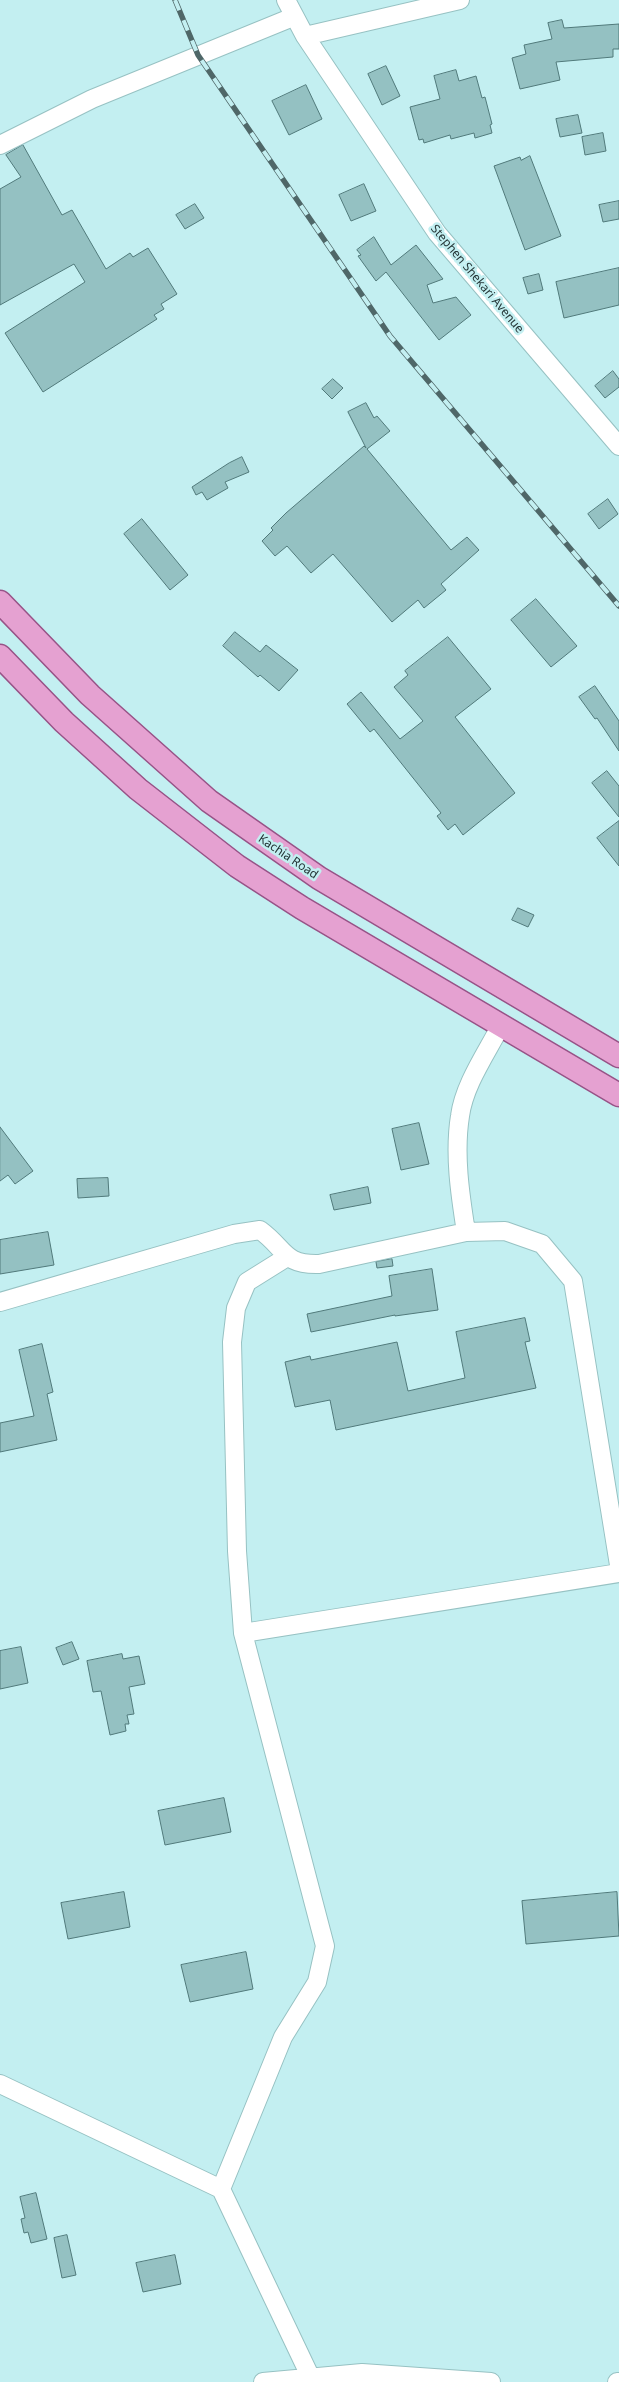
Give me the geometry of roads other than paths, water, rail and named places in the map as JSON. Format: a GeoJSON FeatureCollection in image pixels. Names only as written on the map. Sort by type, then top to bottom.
{"type":"FeatureCollection","features":[{"type":"Feature","properties":{"kind":"main road","name":"Kachia Road"},"geometry":{"type":"LineString","coordinates":[[0,602],[90,695],[209,801],[319,878],[619,1056]]}},
{"type":"Feature","properties":{"kind":"main road"},"geometry":{"type":"LineString","coordinates":[[0,656],[64,722],[138,788],[237,866],[302,908],[619,1095]]}},
{"type":"Feature","properties":{"kind":"street","name":"Stephen Shekari Avenue"},"geometry":{"type":"LineString","coordinates":[[286,0],[293,17],[305,36],[437,233],[619,446]]}},
{"type":"Feature","properties":{"kind":"street"},"geometry":{"type":"LineString","coordinates":[[305,36],[460,0]]}},
{"type":"Feature","properties":{"kind":"street"},"geometry":{"type":"LineString","coordinates":[[0,145],[92,99],[293,17]]}},
{"type":"Feature","properties":{"kind":"street"},"geometry":{"type":"LineString","coordinates":[[466,1232],[458,1179],[460,1116],[467,1092],[501,1025]]}},
{"type":"Feature","properties":{"kind":"street"},"geometry":{"type":"LineString","coordinates":[[0,1302],[234,1234],[260,1230],[275,1241],[287,1257],[301,1264],[319,1264],[466,1232],[505,1231],[542,1244],[573,1281],[619,1565]]}},
{"type":"Feature","properties":{"kind":"street"},"geometry":{"type":"LineString","coordinates":[[221,2189],[283,2037],[317,1982],[326,1946],[243,1633],[236,1521],[232,1342],[236,1308],[247,1282],[287,1257]]}},
{"type":"Feature","properties":{"kind":"street"},"geometry":{"type":"LineString","coordinates":[[243,1633],[619,1573]]}},
{"type":"Feature","properties":{"kind":"street"},"geometry":{"type":"LineString","coordinates":[[0,2084],[221,2189],[310,2376]]}},
{"type":"Feature","properties":{"kind":"street"},"geometry":{"type":"LineString","coordinates":[[263,2382],[310,2376],[362,2373],[491,2382]]}},
{"type":"Feature","properties":{"kind":"railway"},"geometry":{"type":"LineString","coordinates":[[175,0],[198,55],[390,336],[619,606]]}}]}
